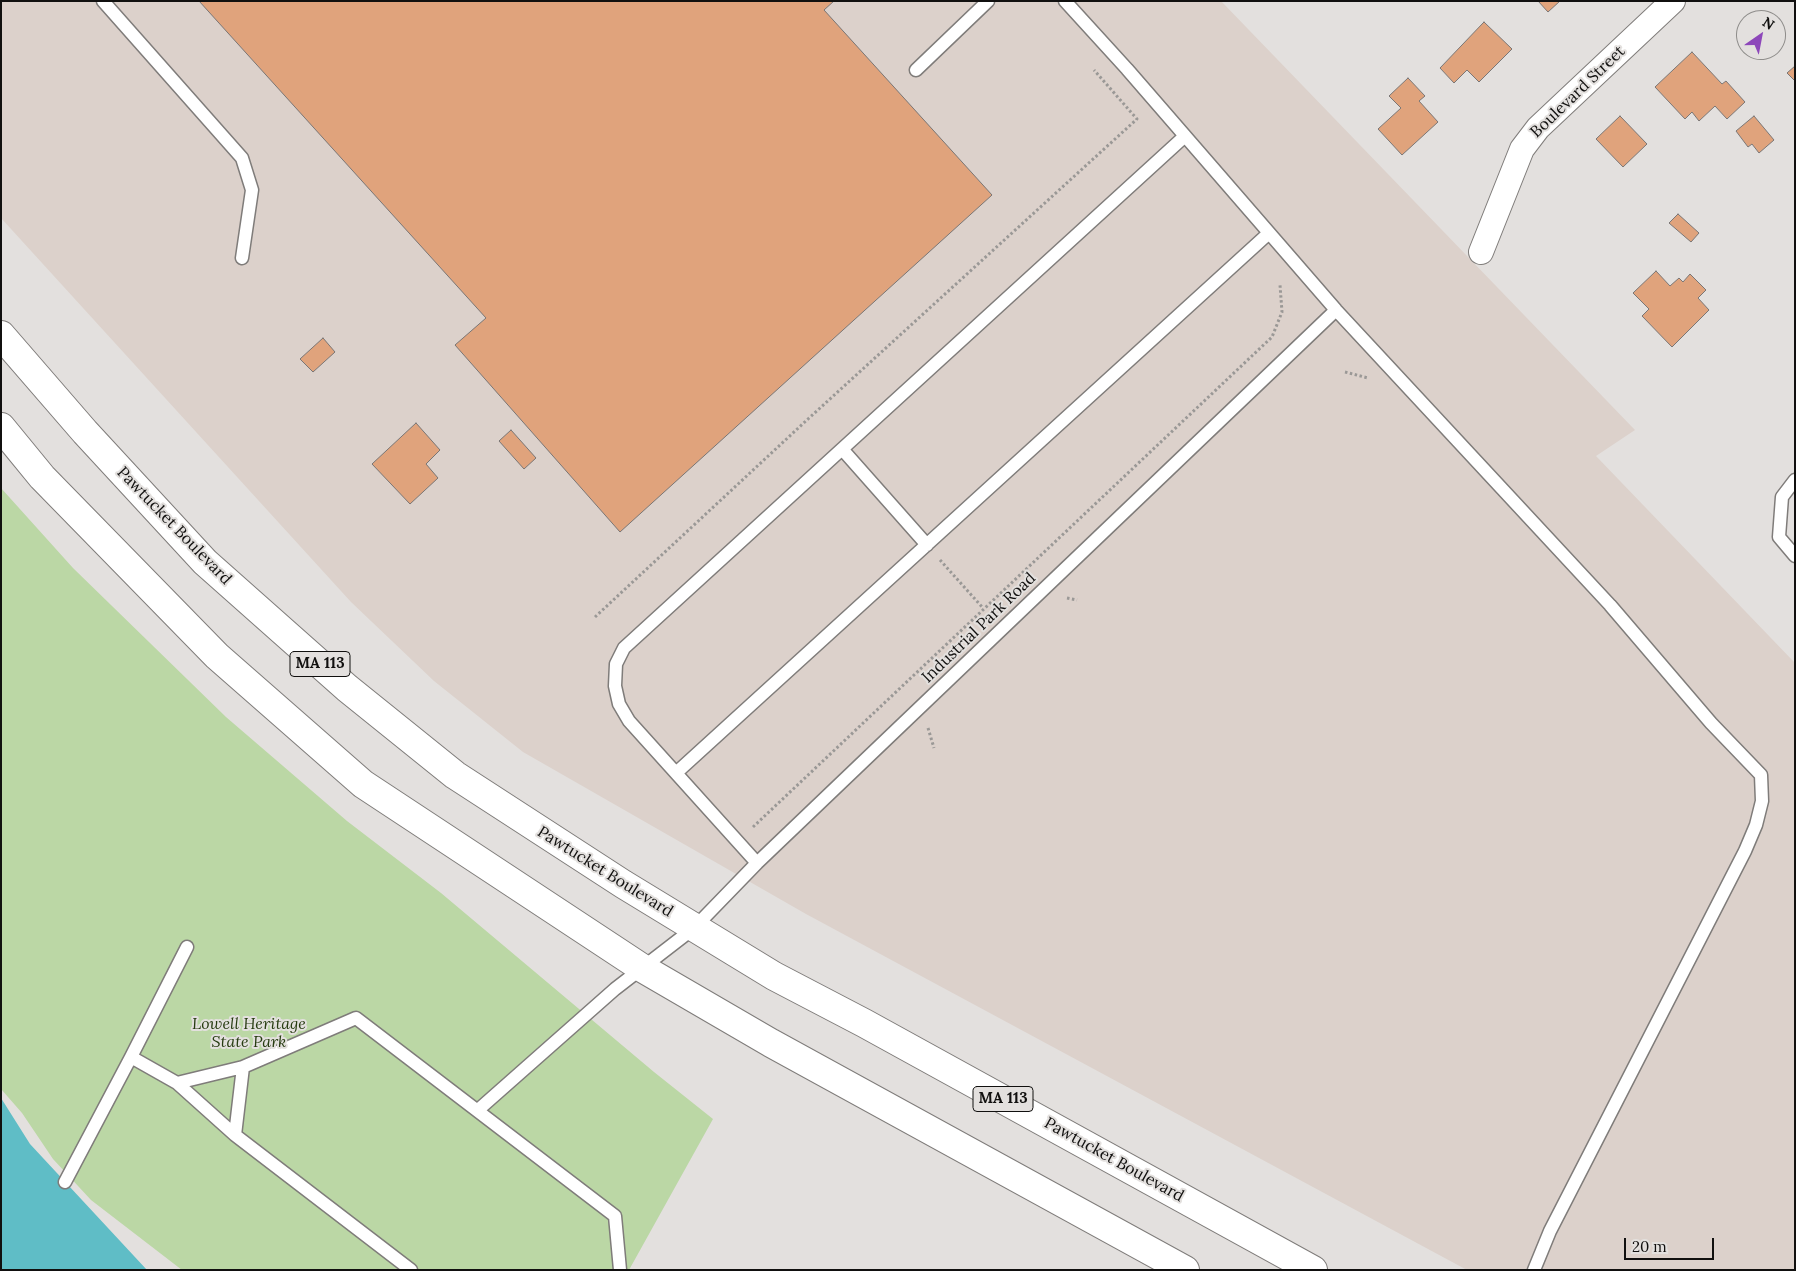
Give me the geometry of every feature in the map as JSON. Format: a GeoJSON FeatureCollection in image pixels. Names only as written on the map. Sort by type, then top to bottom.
{"type":"FeatureCollection","features":[{"type":"Feature","properties":{"kind":"main road","name":"Pawtucket Boulevard"},"geometry":{"type":"LineString","coordinates":[[1,334],[85,432],[205,562],[347,688],[455,775],[623,884],[774,976],[864,1023],[1314,1270]]}},
{"type":"Feature","properties":{"kind":"main road"},"geometry":{"type":"LineString","coordinates":[[1,427],[42,477],[216,656],[363,784],[642,968],[771,1043],[1185,1270]]}},
{"type":"Feature","properties":{"kind":"street","name":"Boulevard Street"},"geometry":{"type":"LineString","coordinates":[[1481,252],[1522,149],[1538,128],[1673,1]]}},
{"type":"Feature","properties":{"kind":"lane"},"geometry":{"type":"LineString","coordinates":[[103,1],[242,158],[252,190],[242,258]]}},
{"type":"Feature","properties":{"kind":"lane"},"geometry":{"type":"LineString","coordinates":[[916,70],[988,1]]}},
{"type":"Feature","properties":{"kind":"lane"},"geometry":{"type":"LineString","coordinates":[[1065,1],[1124,65],[1336,310],[1610,605],[1711,723],[1761,775],[1762,801],[1756,825],[1745,851],[1550,1231],[1534,1270]]}},
{"type":"Feature","properties":{"kind":"lane"},"geometry":{"type":"LineString","coordinates":[[757,863],[629,721],[619,704],[615,686],[616,664],[624,648],[1185,136]]}},
{"type":"Feature","properties":{"kind":"lane"},"geometry":{"type":"LineString","coordinates":[[676,773],[1269,233]]}},
{"type":"Feature","properties":{"kind":"lane","name":"Industrial Park Road"},"geometry":{"type":"LineString","coordinates":[[478,1110],[615,989],[694,928],[757,863],[1336,310]]}},
{"type":"Feature","properties":{"kind":"lane"},"geometry":{"type":"LineString","coordinates":[[842,449],[927,545]]}},
{"type":"Feature","properties":{"kind":"lane"},"geometry":{"type":"LineString","coordinates":[[1795,480],[1782,497],[1779,537],[1795,556]]}},
{"type":"Feature","properties":{"kind":"lane"},"geometry":{"type":"LineString","coordinates":[[65,1182],[187,947]]}},
{"type":"Feature","properties":{"kind":"lane"},"geometry":{"type":"LineString","coordinates":[[176,1083],[243,1067],[356,1018],[615,1216],[620,1270]]}},
{"type":"Feature","properties":{"kind":"lane"},"geometry":{"type":"LineString","coordinates":[[131,1057],[176,1083],[235,1135],[411,1270]]}},
{"type":"Feature","properties":{"kind":"lane"},"geometry":{"type":"LineString","coordinates":[[235,1135],[243,1067]]}},
{"type":"Feature","properties":{"kind":"path"},"geometry":{"type":"LineString","coordinates":[[595,616],[1137,119],[1094,70]]}},
{"type":"Feature","properties":{"kind":"path"},"geometry":{"type":"LineString","coordinates":[[737,840],[760,821],[983,608],[1272,338],[1282,312],[1280,285]]}},
{"type":"Feature","properties":{"kind":"path"},"geometry":{"type":"LineString","coordinates":[[927,545],[983,608]]}},
{"type":"Feature","properties":{"kind":"shaded area"},"geometry":{"type":"Polygon","coordinates":[[[1,1],[1221,1],[1635,430],[1596,456],[1795,663],[1795,1270],[1467,1270],[806,914],[523,752],[434,681],[351,602],[1,218],[1,1]]]}},
{"type":"Feature","properties":{"kind":"green space","name":"Lowell Heritage State Park"},"geometry":{"type":"Polygon","coordinates":[[[1,488],[73,568],[226,717],[347,821],[441,893],[654,1072],[713,1119],[629,1270],[182,1270],[91,1200],[53,1159],[22,1113],[1,1089],[1,488]]]}},
{"type":"Feature","properties":{"kind":"water"},"geometry":{"type":"Polygon","coordinates":[[[1,1098],[30,1144],[147,1270],[1,1270],[1,1098]]]}},
{"type":"Feature","properties":{"kind":"building"},"geometry":{"type":"Polygon","coordinates":[[[199,1],[834,1],[824,10],[992,195],[620,532],[455,345],[486,318],[199,1]]]}},
{"type":"Feature","properties":{"kind":"building"},"geometry":{"type":"Polygon","coordinates":[[[1538,1],[1560,1],[1548,12],[1538,1]]]}},
{"type":"Feature","properties":{"kind":"building"},"geometry":{"type":"Polygon","coordinates":[[[1484,22],[1512,49],[1479,82],[1467,70],[1454,83],[1440,68],[1484,22]]]}},
{"type":"Feature","properties":{"kind":"building"},"geometry":{"type":"Polygon","coordinates":[[[1692,52],[1722,84],[1726,81],[1745,102],[1727,119],[1715,106],[1699,121],[1692,112],[1685,119],[1655,87],[1692,52]]]}},
{"type":"Feature","properties":{"kind":"building"},"geometry":{"type":"Polygon","coordinates":[[[1795,66],[1795,81],[1787,73],[1795,66]]]}},
{"type":"Feature","properties":{"kind":"building"},"geometry":{"type":"Polygon","coordinates":[[[1408,78],[1425,96],[1419,101],[1438,122],[1402,155],[1378,129],[1401,108],[1389,96],[1408,78]]]}},
{"type":"Feature","properties":{"kind":"building"},"geometry":{"type":"Polygon","coordinates":[[[1620,116],[1647,144],[1623,167],[1596,139],[1620,116]]]}},
{"type":"Feature","properties":{"kind":"building"},"geometry":{"type":"Polygon","coordinates":[[[1754,116],[1774,140],[1759,153],[1752,144],[1748,147],[1736,131],[1754,116]]]}},
{"type":"Feature","properties":{"kind":"building"},"geometry":{"type":"Polygon","coordinates":[[[1678,214],[1699,233],[1691,242],[1669,223],[1678,214]]]}},
{"type":"Feature","properties":{"kind":"building"},"geometry":{"type":"Polygon","coordinates":[[[1656,271],[1670,286],[1679,278],[1683,282],[1690,274],[1706,290],[1698,298],[1709,310],[1672,347],[1642,316],[1649,309],[1633,293],[1656,271]]]}},
{"type":"Feature","properties":{"kind":"building"},"geometry":{"type":"Polygon","coordinates":[[[323,338],[335,352],[313,372],[300,359],[323,338]]]}},
{"type":"Feature","properties":{"kind":"building"},"geometry":{"type":"Polygon","coordinates":[[[416,423],[440,450],[426,464],[438,478],[410,504],[372,464],[416,423]]]}},
{"type":"Feature","properties":{"kind":"building"},"geometry":{"type":"Polygon","coordinates":[[[511,430],[536,458],[524,469],[499,441],[511,430]]]}}]}
